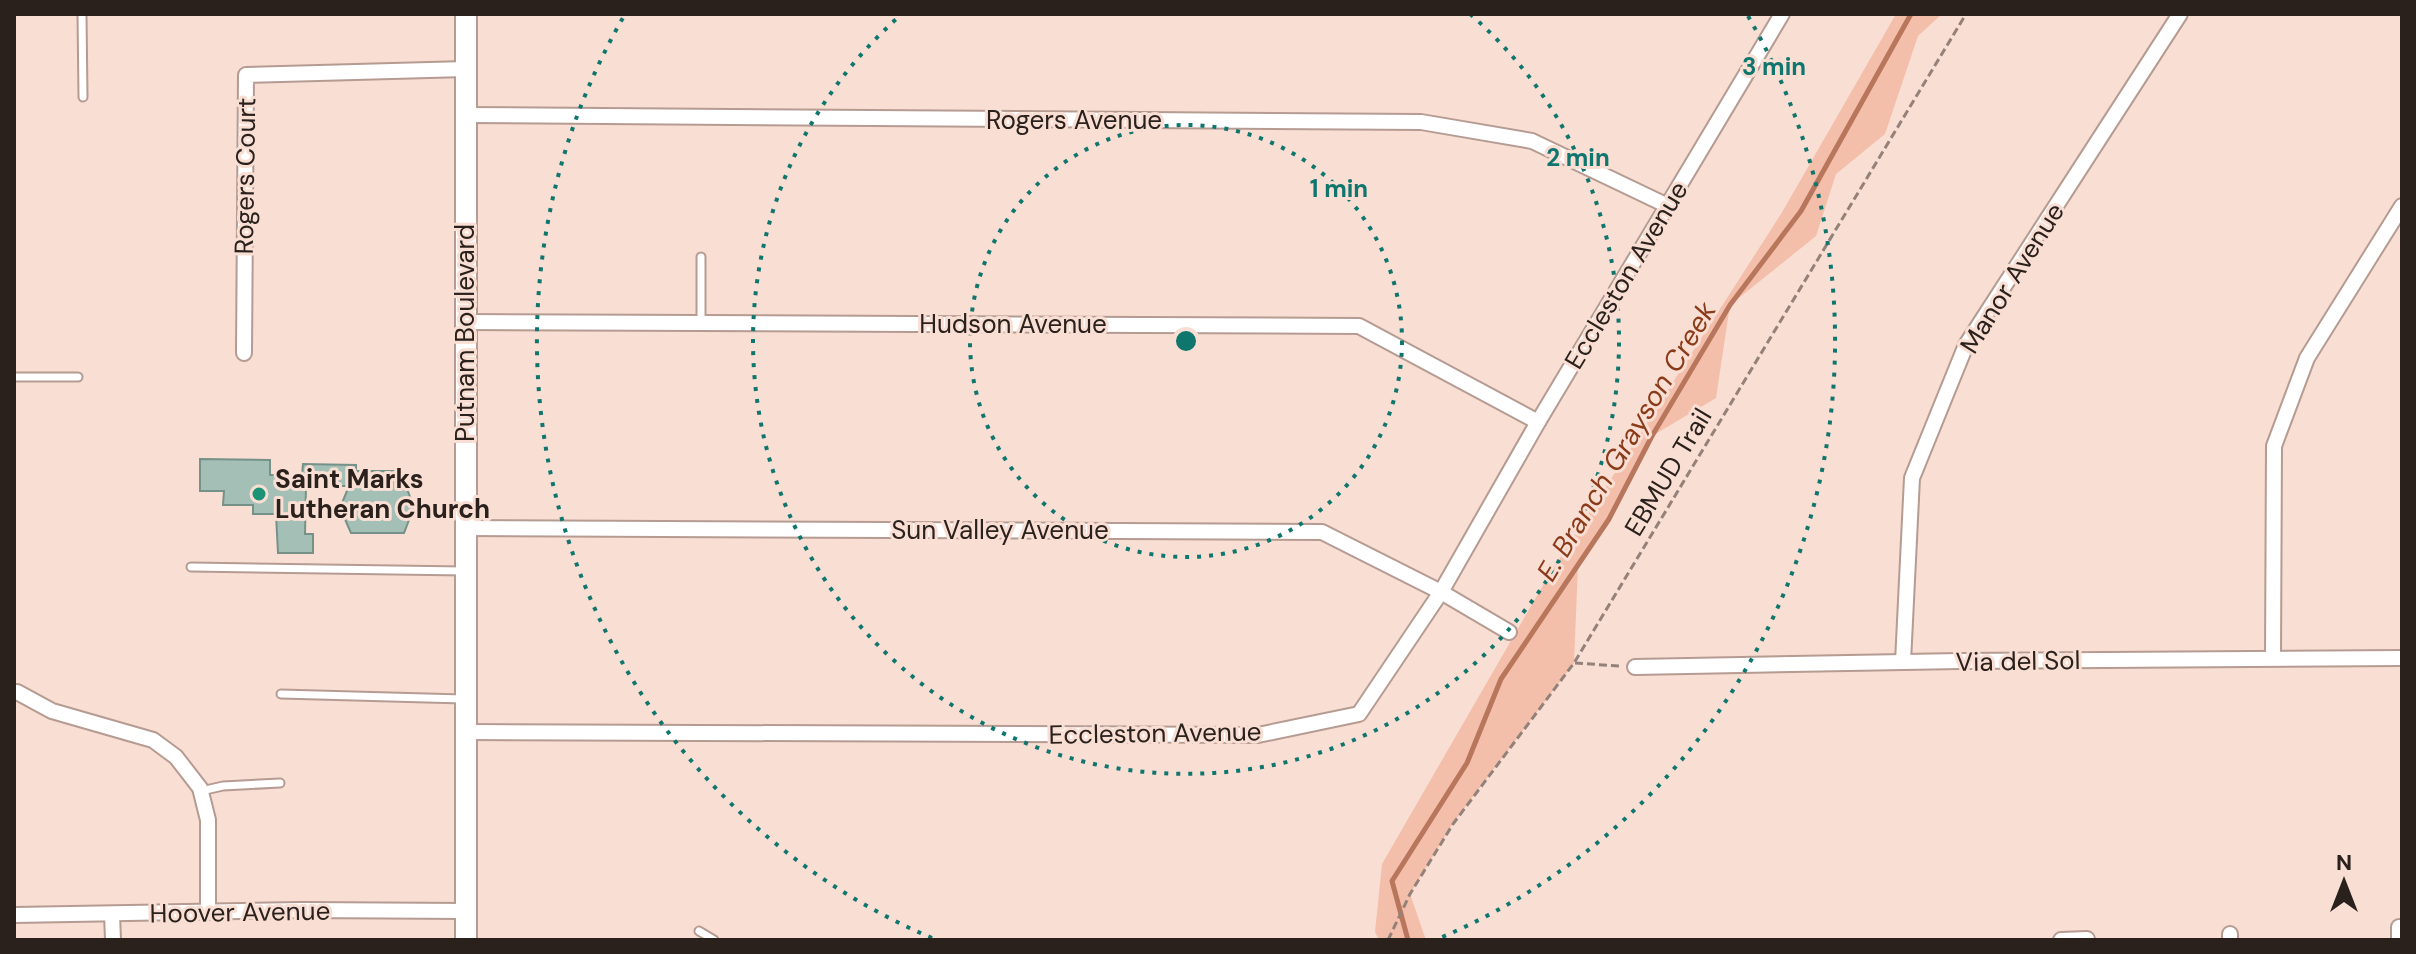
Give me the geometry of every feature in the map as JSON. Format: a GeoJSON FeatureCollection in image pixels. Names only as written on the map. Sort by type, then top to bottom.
{"type":"FeatureCollection","features":[{"type":"Feature","properties":{"kind":"street","name":"Putnam Boulevard"},"geometry":{"type":"LineString","coordinates":[[466,14],[466,940]]}},
{"type":"Feature","properties":{"kind":"street","name":"Eccleston Avenue"},"geometry":{"type":"LineString","coordinates":[[466,732],[1258,735],[1359,714],[1441,592],[1538,422],[1782,14]]}},
{"type":"Feature","properties":{"kind":"street","name":"Manor Avenue"},"geometry":{"type":"LineString","coordinates":[[1903,662],[1912,478],[1966,345],[2180,14]]}},
{"type":"Feature","properties":{"kind":"street","name":"Rogers Court"},"geometry":{"type":"LineString","coordinates":[[244,353],[246,75],[466,69]]}},
{"type":"Feature","properties":{"kind":"street","name":"Rogers Avenue"},"geometry":{"type":"LineString","coordinates":[[465,115],[1421,122],[1532,141],[1668,206]]}},
{"type":"Feature","properties":{"kind":"street"},"geometry":{"type":"LineString","coordinates":[[2273,658],[2274,446],[2307,358],[2402,206]]}},
{"type":"Feature","properties":{"kind":"street","name":"Hudson Avenue"},"geometry":{"type":"LineString","coordinates":[[465,322],[1359,326],[1538,422]]}},
{"type":"Feature","properties":{"kind":"street","name":"Sun Valley Avenue"},"geometry":{"type":"LineString","coordinates":[[466,528],[1322,532],[1441,592],[1509,632]]}},
{"type":"Feature","properties":{"kind":"street","name":"Via del Sol"},"geometry":{"type":"LineString","coordinates":[[1635,667],[2402,658]]}},
{"type":"Feature","properties":{"kind":"street"},"geometry":{"type":"LineString","coordinates":[[17,692],[52,711],[153,740],[176,757],[201,791],[208,820],[208,912]]}},
{"type":"Feature","properties":{"kind":"street","name":"Hoover Avenue"},"geometry":{"type":"LineString","coordinates":[[14,915],[302,910],[466,911]]}},
{"type":"Feature","properties":{"kind":"street"},"geometry":{"type":"LineString","coordinates":[[112,914],[113,940]]}},
{"type":"Feature","properties":{"kind":"street"},"geometry":{"type":"LineString","coordinates":[[2061,940],[2087,939]]}},
{"type":"Feature","properties":{"kind":"lane"},"geometry":{"type":"LineString","coordinates":[[82,14],[83,97]]}},
{"type":"Feature","properties":{"kind":"lane"},"geometry":{"type":"LineString","coordinates":[[701,257],[701,323]]}},
{"type":"Feature","properties":{"kind":"lane"},"geometry":{"type":"LineString","coordinates":[[14,377],[78,377]]}},
{"type":"Feature","properties":{"kind":"lane"},"geometry":{"type":"LineString","coordinates":[[191,567],[466,571]]}},
{"type":"Feature","properties":{"kind":"lane"},"geometry":{"type":"LineString","coordinates":[[281,694],[466,699]]}},
{"type":"Feature","properties":{"kind":"lane"},"geometry":{"type":"LineString","coordinates":[[201,791],[223,786],[280,783]]}},
{"type":"Feature","properties":{"kind":"lane"},"geometry":{"type":"LineString","coordinates":[[699,931],[714,940]]}},
{"type":"Feature","properties":{"kind":"path","name":"EBMUD Trail"},"geometry":{"type":"LineString","coordinates":[[1388,940],[1410,894],[1453,824],[1574,663],[1966,14]]}},
{"type":"Feature","properties":{"kind":"path"},"geometry":{"type":"LineString","coordinates":[[1574,663],[1635,667]]}},
{"type":"Feature","properties":{"kind":"shaded area"},"geometry":{"type":"Polygon","coordinates":[[[1896,14],[1942,14],[1918,36],[1885,134],[1836,174],[1816,236],[1730,305],[1716,398],[1652,436],[1609,519],[1578,565],[1574,663],[1453,823],[1410,894],[1426,940],[1379,940],[1375,932],[1382,864],[1546,580],[1781,214],[1896,14]]]}},
{"type":"Feature","properties":{"kind":"building"},"geometry":{"type":"Polygon","coordinates":[[[200,459],[270,460],[270,475],[302,475],[303,464],[356,465],[356,471],[400,471],[414,507],[404,533],[351,533],[340,508],[349,486],[306,486],[305,534],[313,534],[313,553],[278,553],[276,514],[253,514],[253,505],[223,505],[224,491],[200,491],[200,459]]]}},
{"type":"Feature","properties":{"kind":"waterway","name":"E. Branch Grayson Creek"},"geometry":{"type":"LineString","coordinates":[[1408,940],[1392,881],[1467,763],[1501,679],[1609,519],[1652,436],[1730,305],[1801,211],[1911,14]]}},
{"type":"Feature","properties":{"kind":"place","name":"Saint Marks Lutheran Church"},"geometry":{"type":"Point","coordinates":[259,494]}}]}
